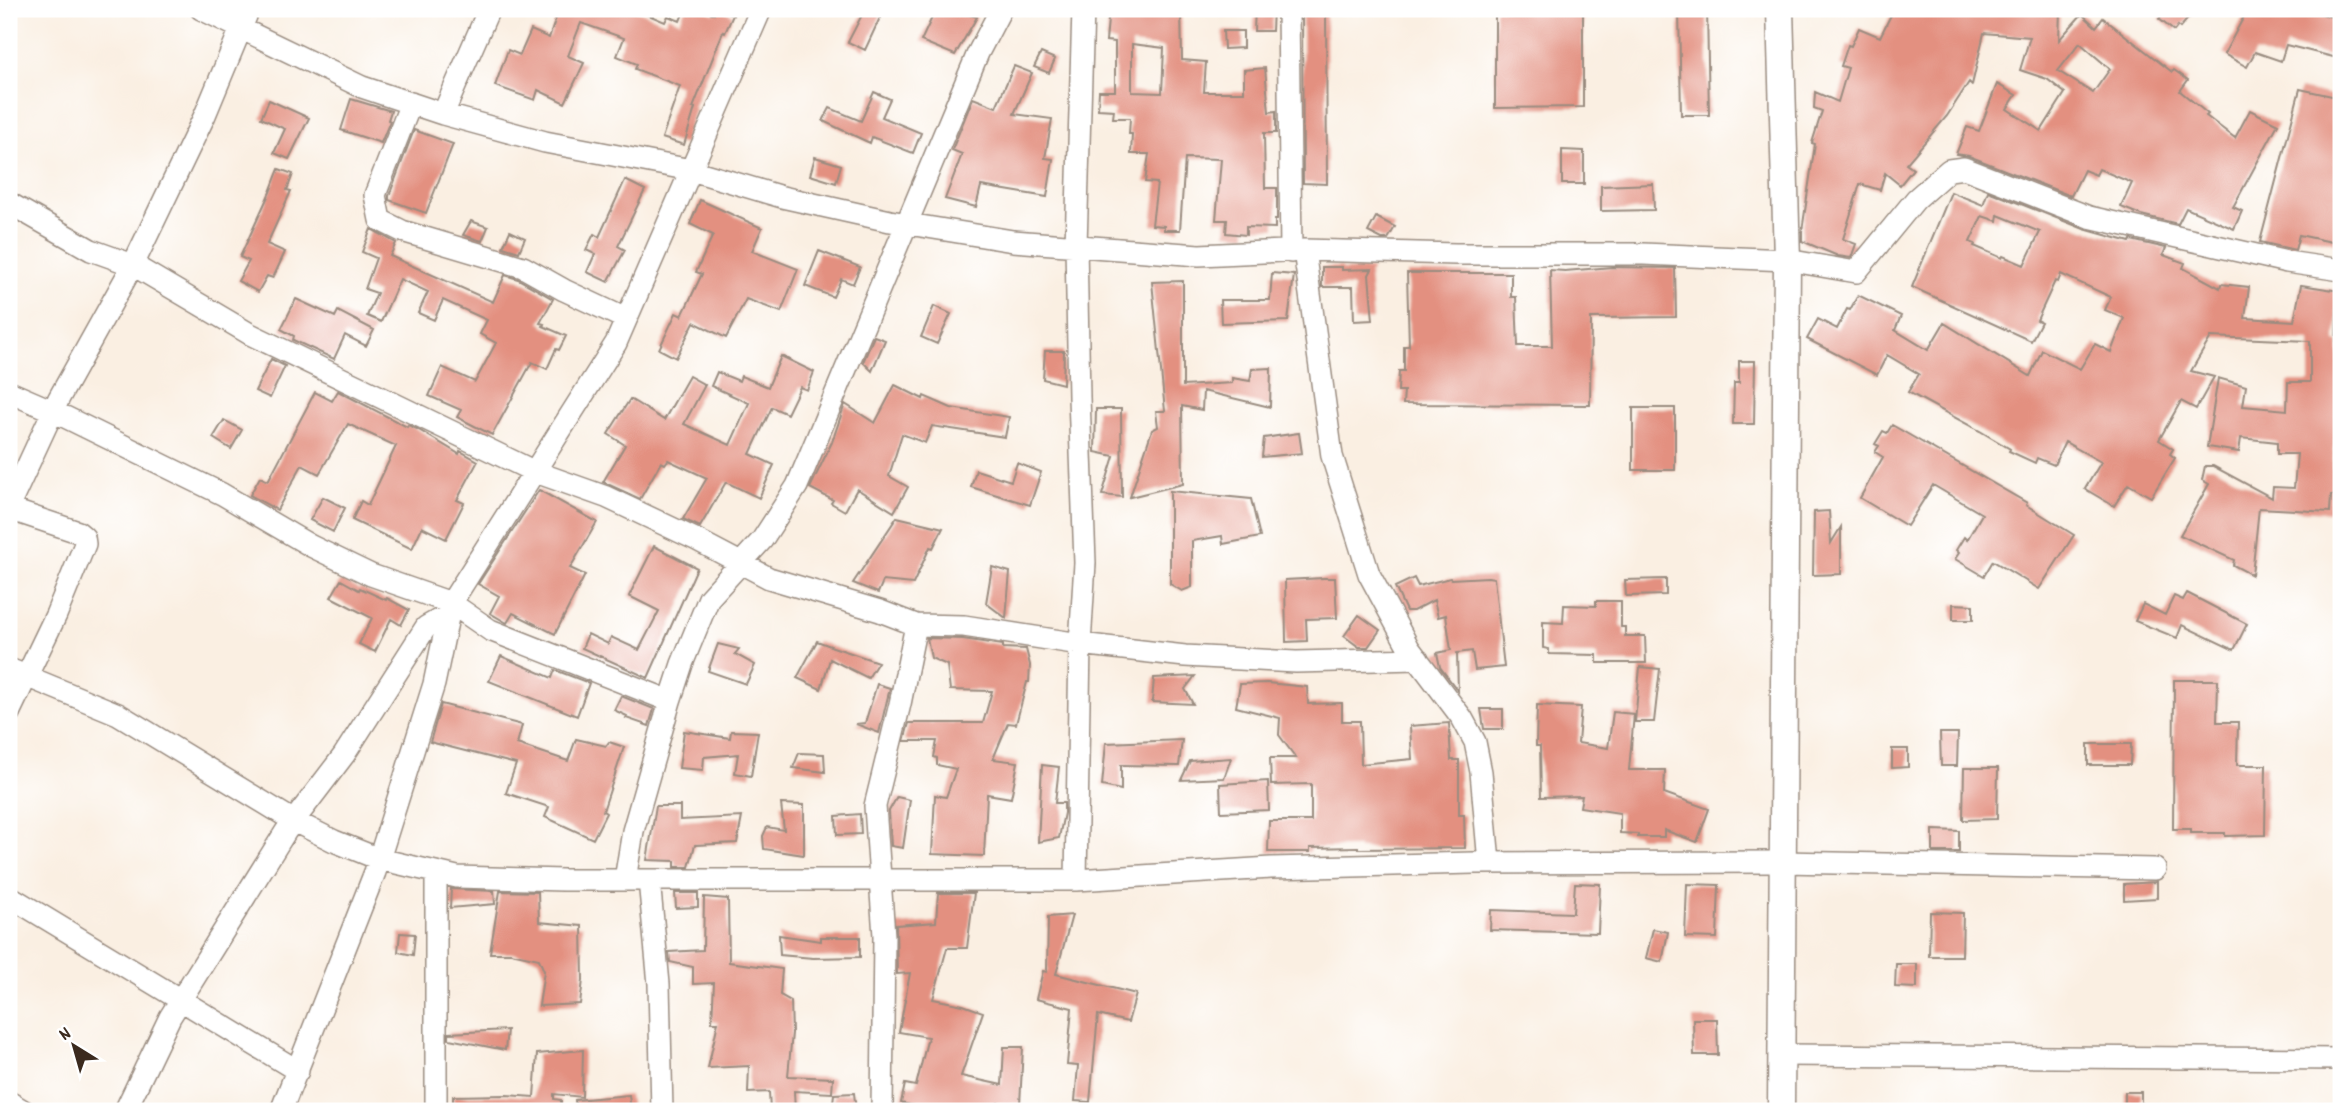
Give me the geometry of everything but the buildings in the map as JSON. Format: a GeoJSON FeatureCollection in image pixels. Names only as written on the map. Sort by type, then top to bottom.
{"type":"FeatureCollection","features":[{"type":"Feature","properties":{"kind":"street"},"geometry":{"type":"LineString","coordinates":[[201,9],[244,18],[362,88],[443,114],[545,142],[691,170],[782,197],[908,224],[1013,241],[1199,255],[1298,251],[1643,254],[1787,260],[1856,272],[1916,199],[1949,170],[1964,168],[2089,218],[2287,262],[2341,270]]}},
{"type":"Feature","properties":{"kind":"street"},"geometry":{"type":"LineString","coordinates":[[443,114],[489,9]]}},
{"type":"Feature","properties":{"kind":"street"},"geometry":{"type":"LineString","coordinates":[[281,1111],[379,859],[434,684],[450,608],[533,471],[616,343],[761,9]]}},
{"type":"Feature","properties":{"kind":"street"},"geometry":{"type":"LineString","coordinates":[[625,880],[633,831],[670,701],[709,598],[762,540],[797,486],[978,53],[1001,9]]}},
{"type":"Feature","properties":{"kind":"street"},"geometry":{"type":"LineString","coordinates":[[1076,880],[1080,644],[1085,563],[1076,245],[1083,9]]}},
{"type":"Feature","properties":{"kind":"street"},"geometry":{"type":"LineString","coordinates":[[1288,9],[1298,251],[1332,456],[1369,574],[1409,648],[1462,718],[1475,741],[1481,772],[1489,863]]}},
{"type":"Feature","properties":{"kind":"street"},"geometry":{"type":"LineString","coordinates":[[1780,9],[1787,260],[1781,1111]]}},
{"type":"Feature","properties":{"kind":"street"},"geometry":{"type":"LineString","coordinates":[[9,713],[17,673],[56,615],[85,544],[84,537],[78,533],[9,507],[53,411],[133,265],[205,115],[244,18]]}},
{"type":"Feature","properties":{"kind":"street"},"geometry":{"type":"LineString","coordinates":[[411,103],[375,195],[380,220],[402,231],[523,267],[626,319]]}},
{"type":"Feature","properties":{"kind":"street"},"geometry":{"type":"LineString","coordinates":[[9,203],[91,250],[133,265],[250,334],[533,471],[606,497],[769,578],[880,611],[916,625],[964,626],[1080,644],[1185,656],[1296,662],[1418,659]]}},
{"type":"Feature","properties":{"kind":"street"},"geometry":{"type":"LineString","coordinates":[[9,392],[222,494],[311,546],[371,575],[450,608],[490,630],[670,701]]}},
{"type":"Feature","properties":{"kind":"street"},"geometry":{"type":"LineString","coordinates":[[125,1111],[170,1017],[294,821],[344,755],[426,627],[450,608]]}},
{"type":"Feature","properties":{"kind":"street"},"geometry":{"type":"LineString","coordinates":[[882,1111],[884,936],[876,806],[916,625]]}},
{"type":"Feature","properties":{"kind":"street"},"geometry":{"type":"LineString","coordinates":[[17,673],[118,714],[294,821],[334,841],[379,859],[457,877],[625,880],[1076,880],[1271,868],[1489,863],[1782,862],[2155,869]]}},
{"type":"Feature","properties":{"kind":"street"},"geometry":{"type":"LineString","coordinates":[[436,872],[436,1111]]}},
{"type":"Feature","properties":{"kind":"street"},"geometry":{"type":"LineString","coordinates":[[649,880],[659,984],[662,1111]]}},
{"type":"Feature","properties":{"kind":"street"},"geometry":{"type":"LineString","coordinates":[[9,896],[298,1071]]}},
{"type":"Feature","properties":{"kind":"street"},"geometry":{"type":"LineString","coordinates":[[1780,1055],[2341,1059]]}},
{"type":"Feature","properties":{"kind":"street"},"geometry":{"type":"LineString","coordinates":[[9,1102],[24,1111]]}}]}
